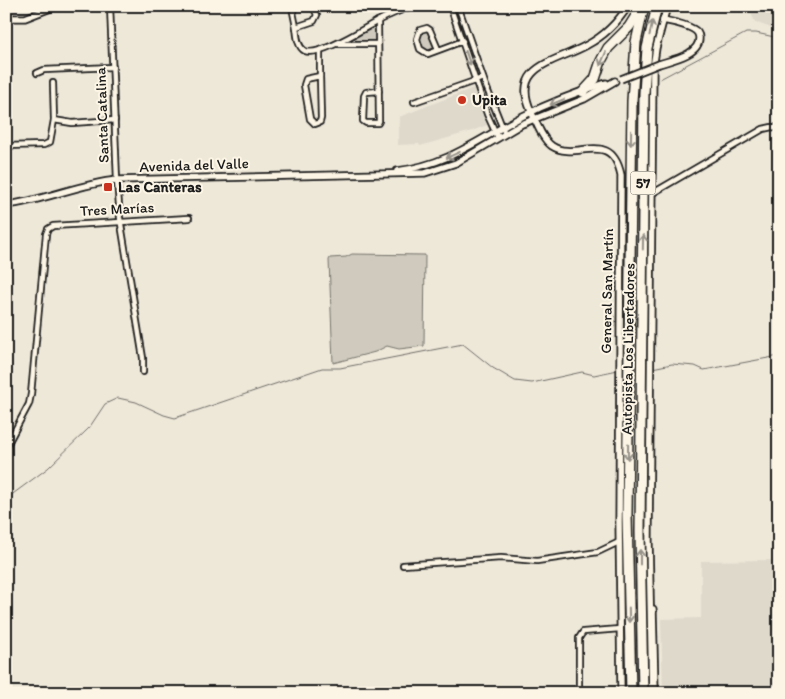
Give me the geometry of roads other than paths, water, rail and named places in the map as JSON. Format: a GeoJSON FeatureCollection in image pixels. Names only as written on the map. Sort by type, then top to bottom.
{"type":"FeatureCollection","features":[{"type":"Feature","properties":{"kind":"highway"},"geometry":{"type":"LineString","coordinates":[[583,92],[595,79],[603,56],[608,48],[633,22],[643,6]]}},
{"type":"Feature","properties":{"kind":"highway","name":"Autopista Los Libertadores"},"geometry":{"type":"LineString","coordinates":[[631,693],[628,534],[632,78],[643,6]]}},
{"type":"Feature","properties":{"kind":"highway","name":"Autopista Los Libertadores"},"geometry":{"type":"LineString","coordinates":[[643,693],[640,559],[646,384],[641,361],[644,88],[648,42],[657,6]]}},
{"type":"Feature","properties":{"kind":"street"},"geometry":{"type":"LineString","coordinates":[[6,18],[31,16],[56,6]]}},
{"type":"Feature","properties":{"kind":"street","name":"Santa Catalina"},"geometry":{"type":"LineString","coordinates":[[110,6],[116,180],[120,221],[143,358],[143,372]]}},
{"type":"Feature","properties":{"kind":"street"},"geometry":{"type":"LineString","coordinates":[[295,6],[293,12],[298,41],[304,50],[310,52],[336,44],[389,15],[412,6]]}},
{"type":"Feature","properties":{"kind":"street"},"geometry":{"type":"LineString","coordinates":[[296,27],[314,21],[316,15],[313,6]]}},
{"type":"Feature","properties":{"kind":"street"},"geometry":{"type":"LineString","coordinates":[[386,6],[389,15]]}},
{"type":"Feature","properties":{"kind":"street"},"geometry":{"type":"LineString","coordinates":[[450,6],[487,114],[498,138]]}},
{"type":"Feature","properties":{"kind":"street"},"geometry":{"type":"LineString","coordinates":[[458,6],[504,131]]}},
{"type":"Feature","properties":{"kind":"street","name":"General San Martín"},"geometry":{"type":"LineString","coordinates":[[621,693],[619,360],[621,182],[618,166],[612,156],[600,149],[588,148],[567,151],[554,147],[545,139],[525,93],[527,82],[532,74],[543,66],[594,41],[610,28],[628,6]]}},
{"type":"Feature","properties":{"kind":"street"},"geometry":{"type":"LineString","coordinates":[[653,693],[646,384],[651,359],[653,68],[667,6]]}},
{"type":"Feature","properties":{"kind":"street","name":"Avenida del Valle"},"geometry":{"type":"LineString","coordinates":[[6,205],[38,199],[83,185],[116,180],[385,173],[418,174],[441,169],[456,163],[498,138],[504,131],[532,112],[690,53],[697,47],[699,41],[698,34],[692,28],[663,20]]}},
{"type":"Feature","properties":{"kind":"street"},"geometry":{"type":"LineString","coordinates":[[378,21],[380,121],[378,123],[366,124],[363,121],[364,96],[366,92],[379,91]]}},
{"type":"Feature","properties":{"kind":"street"},"geometry":{"type":"LineString","coordinates":[[438,49],[430,30],[427,28],[420,30],[417,39],[420,49],[428,54],[469,38]]}},
{"type":"Feature","properties":{"kind":"street"},"geometry":{"type":"LineString","coordinates":[[336,44],[378,44]]}},
{"type":"Feature","properties":{"kind":"street"},"geometry":{"type":"LineString","coordinates":[[320,50],[321,118],[320,122],[315,124],[310,119],[304,85],[306,79],[320,76]]}},
{"type":"Feature","properties":{"kind":"street"},"geometry":{"type":"LineString","coordinates":[[37,73],[44,70],[113,67]]}},
{"type":"Feature","properties":{"kind":"street"},"geometry":{"type":"LineString","coordinates":[[414,102],[483,78]]}},
{"type":"Feature","properties":{"kind":"street","name":"Avenida del Valle"},"geometry":{"type":"LineString","coordinates":[[385,173],[443,160],[496,131],[504,131],[584,99],[618,80]]}},
{"type":"Feature","properties":{"kind":"street"},"geometry":{"type":"LineString","coordinates":[[6,146],[48,144],[51,140],[54,120],[53,83]]}},
{"type":"Feature","properties":{"kind":"street"},"geometry":{"type":"LineString","coordinates":[[54,120],[72,123],[115,120]]}},
{"type":"Feature","properties":{"kind":"street"},"geometry":{"type":"LineString","coordinates":[[652,193],[763,128],[779,128]]}},
{"type":"Feature","properties":{"kind":"street","name":"Tres Marías"},"geometry":{"type":"LineString","coordinates":[[7,445],[29,404],[31,394],[48,229],[53,226],[189,218]]}},
{"type":"Feature","properties":{"kind":"street"},"geometry":{"type":"LineString","coordinates":[[403,565],[501,558],[537,562],[598,552],[619,542]]}},
{"type":"Feature","properties":{"kind":"street"},"geometry":{"type":"LineString","coordinates":[[579,693],[580,635],[583,632],[620,629]]}},
{"type":"Feature","properties":{"kind":"waterway"},"geometry":{"type":"LineString","coordinates":[[660,79],[746,33],[779,38]]}},
{"type":"Feature","properties":{"kind":"waterway"},"geometry":{"type":"LineString","coordinates":[[6,499],[48,468],[89,428],[105,404],[118,398],[136,402],[175,418],[322,368],[340,368],[463,344],[493,368],[515,381],[532,383],[582,372],[594,375],[618,370]]}},
{"type":"Feature","properties":{"kind":"waterway"},"geometry":{"type":"LineString","coordinates":[[652,368],[672,364],[695,366],[704,370],[779,356]]}},
{"type":"Feature","properties":{"kind":"place","name":"Upita"},"geometry":{"type":"Point","coordinates":[462,100]}},
{"type":"Feature","properties":{"kind":"place","name":"Las Canteras"},"geometry":{"type":"Point","coordinates":[108,187]}}]}
